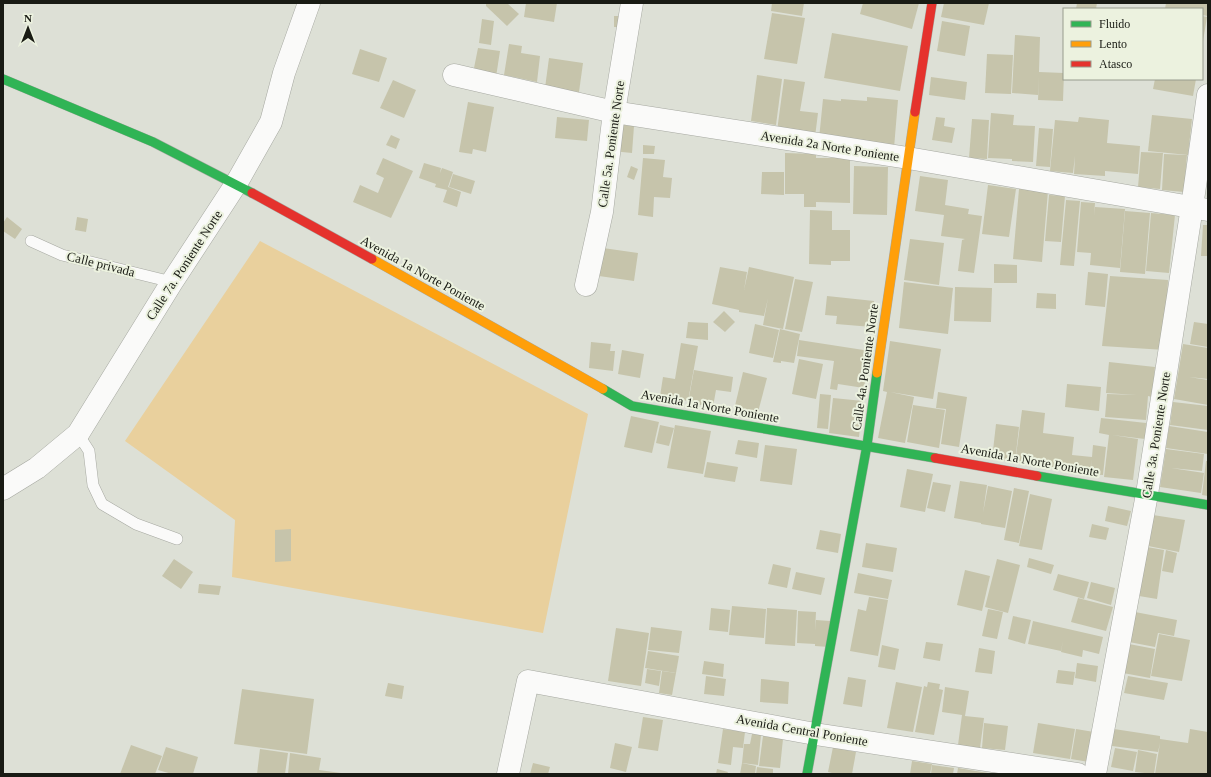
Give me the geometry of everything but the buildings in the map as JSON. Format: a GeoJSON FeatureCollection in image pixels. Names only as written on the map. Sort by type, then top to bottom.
{"type":"FeatureCollection","features":[{"type":"Feature","properties":{"kind":"street","name":"Calle 7a. Poniente Norte"},"geometry":{"type":"LineString","coordinates":[[3,489],[37,468],[78,434],[172,282],[236,184],[271,122],[284,73],[310,3]]}},
{"type":"Feature","properties":{"kind":"street","name":"Calle 5a. Poniente Norte"},"geometry":{"type":"LineString","coordinates":[[586,285],[602,212],[614,112],[632,3]]}},
{"type":"Feature","properties":{"kind":"street","name":"Calle 4a. Poniente Norte"},"geometry":{"type":"LineString","coordinates":[[807,774],[867,445],[932,3]]}},
{"type":"Feature","properties":{"kind":"street","name":"Avenida 2a Norte Poniente"},"geometry":{"type":"LineString","coordinates":[[454,75],[614,112],[908,158],[1200,209]]}},
{"type":"Feature","properties":{"kind":"street","name":"Avenida 1a Norte Poniente"},"geometry":{"type":"LineString","coordinates":[[3,79],[153,142],[236,184],[566,367],[632,406],[867,445],[1208,505]]}},
{"type":"Feature","properties":{"kind":"street","name":"Calle 3a. Poniente Norte"},"geometry":{"type":"LineString","coordinates":[[1095,774],[1200,209],[1208,95]]}},
{"type":"Feature","properties":{"kind":"street","name":"Avenida Central Poniente"},"geometry":{"type":"LineString","coordinates":[[508,774],[528,681],[815,734],[1078,774]]}},
{"type":"Feature","properties":{"kind":"lane","name":"Calle privada"},"geometry":{"type":"LineString","coordinates":[[31,241],[62,255],[172,282]]}},
{"type":"Feature","properties":{"kind":"lane"},"geometry":{"type":"LineString","coordinates":[[78,434],[89,451],[93,485],[102,504],[136,524],[177,539]]}},
{"type":"Feature","properties":{"kind":"shaded area"},"geometry":{"type":"Polygon","coordinates":[[[260,241],[588,414],[543,633],[232,577],[235,520],[125,441],[260,241]]]}},
{"type":"Feature","properties":{"kind":"traffic: fast"},"geometry":{"type":"LineString","coordinates":[[3,79],[153,142],[252,193]]}},
{"type":"Feature","properties":{"kind":"traffic: fast"},"geometry":{"type":"LineString","coordinates":[[807,774],[867,445],[877,373]]}},
{"type":"Feature","properties":{"kind":"traffic: fast"},"geometry":{"type":"LineString","coordinates":[[603,389],[632,406],[935,458]]}},
{"type":"Feature","properties":{"kind":"traffic: fast"},"geometry":{"type":"LineString","coordinates":[[1037,476],[1208,505]]}},
{"type":"Feature","properties":{"kind":"traffic: slow"},"geometry":{"type":"LineString","coordinates":[[877,373],[915,112]]}},
{"type":"Feature","properties":{"kind":"traffic: slow"},"geometry":{"type":"LineString","coordinates":[[372,259],[603,389]]}},
{"type":"Feature","properties":{"kind":"traffic: jam"},"geometry":{"type":"LineString","coordinates":[[915,112],[932,3]]}},
{"type":"Feature","properties":{"kind":"traffic: jam"},"geometry":{"type":"LineString","coordinates":[[252,193],[372,259]]}},
{"type":"Feature","properties":{"kind":"traffic: jam"},"geometry":{"type":"LineString","coordinates":[[935,458],[1037,476]]}}]}
